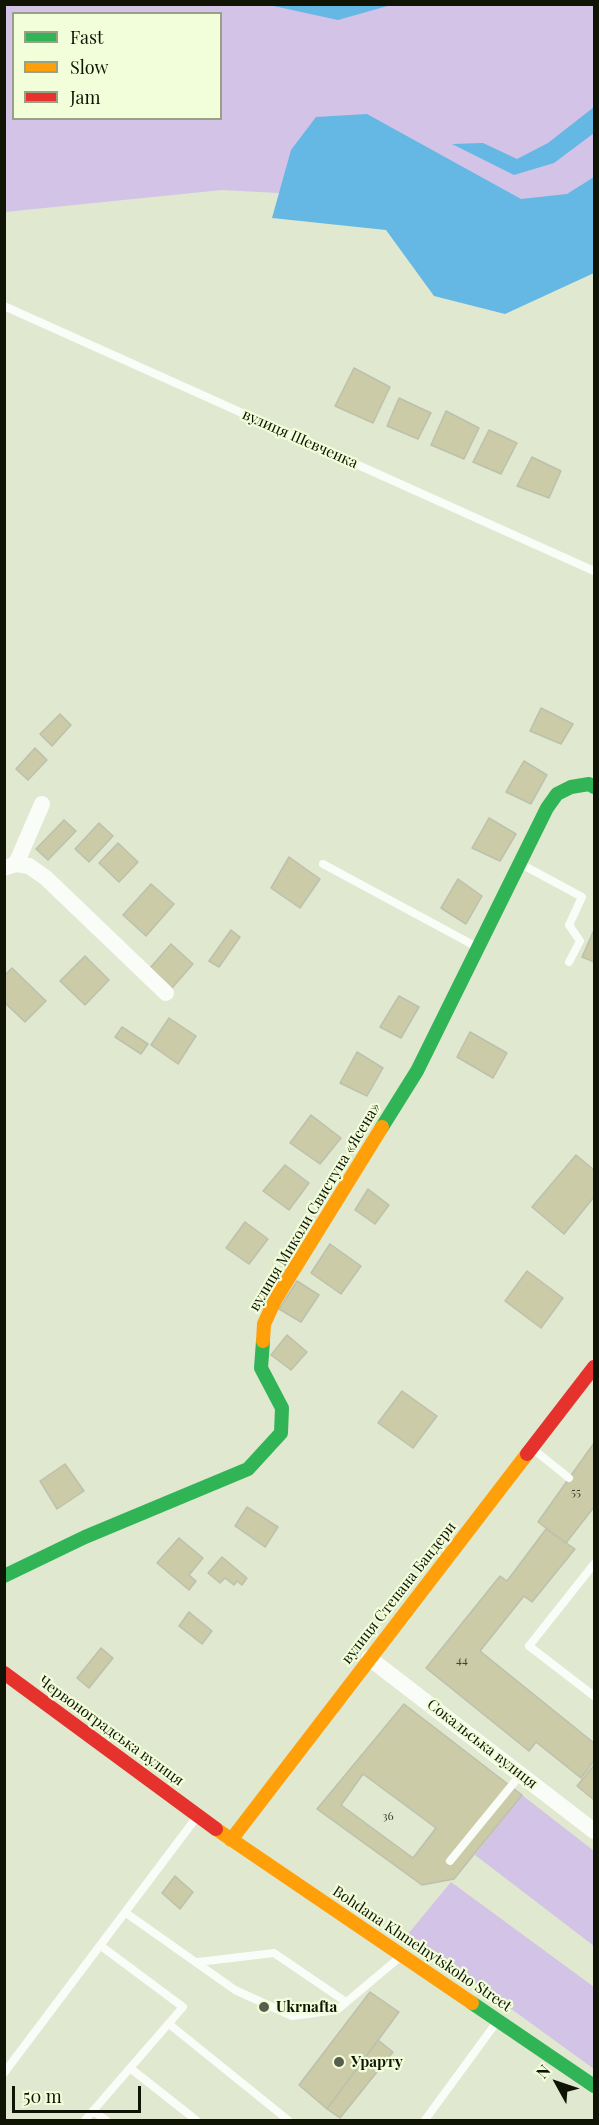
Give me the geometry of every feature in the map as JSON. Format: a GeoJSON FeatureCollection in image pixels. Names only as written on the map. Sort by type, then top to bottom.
{"type":"FeatureCollection","features":[{"type":"Feature","properties":{"kind":"street","name":"вулиця Миколи Свистуна «Ясена»"},"geometry":{"type":"LineString","coordinates":[[4,1576],[75,1541],[248,1469],[281,1434],[282,1408],[261,1368],[264,1324],[275,1300],[417,1071],[480,949],[547,808],[557,794],[571,787],[589,784],[594,787]]}},
{"type":"Feature","properties":{"kind":"street"},"geometry":{"type":"LineString","coordinates":[[42,804],[10,866],[29,866],[46,878],[166,993]]}},
{"type":"Feature","properties":{"kind":"street","name":"вулиця Степана Бандери"},"geometry":{"type":"LineString","coordinates":[[231,1840],[369,1658],[592,1375]]}},
{"type":"Feature","properties":{"kind":"street","name":"Сокальська вулиця"},"geometry":{"type":"LineString","coordinates":[[369,1658],[594,1831]]}},
{"type":"Feature","properties":{"kind":"street","name":"Червоноградська вулиця"},"geometry":{"type":"LineString","coordinates":[[4,1673],[231,1840]]}},
{"type":"Feature","properties":{"kind":"street","name":"Bohdana Khmelnytskoho Street"},"geometry":{"type":"LineString","coordinates":[[231,1840],[403,1954],[594,2086]]}},
{"type":"Feature","properties":{"kind":"lane","name":"вулиця Шевченка"},"geometry":{"type":"LineString","coordinates":[[4,306],[594,571]]}},
{"type":"Feature","properties":{"kind":"lane"},"geometry":{"type":"LineString","coordinates":[[323,864],[480,949]]}},
{"type":"Feature","properties":{"kind":"lane"},"geometry":{"type":"LineString","coordinates":[[520,864],[582,897],[569,925],[580,941],[569,962]]}},
{"type":"Feature","properties":{"kind":"lane"},"geometry":{"type":"LineString","coordinates":[[533,1449],[569,1478]]}},
{"type":"Feature","properties":{"kind":"lane"},"geometry":{"type":"LineString","coordinates":[[594,1564],[529,1646],[594,1696]]}},
{"type":"Feature","properties":{"kind":"lane"},"geometry":{"type":"LineString","coordinates":[[450,1861],[521,1774]]}},
{"type":"Feature","properties":{"kind":"lane"},"geometry":{"type":"LineString","coordinates":[[4,2073],[198,1815]]}},
{"type":"Feature","properties":{"kind":"lane"},"geometry":{"type":"LineString","coordinates":[[126,1913],[235,1990],[292,2016],[337,2010],[403,1954]]}},
{"type":"Feature","properties":{"kind":"lane"},"geometry":{"type":"LineString","coordinates":[[85,2121],[183,2007],[101,1946]]}},
{"type":"Feature","properties":{"kind":"lane"},"geometry":{"type":"LineString","coordinates":[[198,1962],[274,1953],[346,2002]]}},
{"type":"Feature","properties":{"kind":"lane"},"geometry":{"type":"LineString","coordinates":[[424,2121],[498,2020]]}},
{"type":"Feature","properties":{"kind":"lane"},"geometry":{"type":"LineString","coordinates":[[169,2024],[288,2121]]}},
{"type":"Feature","properties":{"kind":"lane"},"geometry":{"type":"LineString","coordinates":[[130,2068],[196,2121]]}},
{"type":"Feature","properties":{"kind":"lane"},"geometry":{"type":"LineString","coordinates":[[93,2111],[106,2121]]}},
{"type":"Feature","properties":{"kind":"shaded area"},"geometry":{"type":"Polygon","coordinates":[[[5,5],[594,5],[594,210],[222,190],[5,212],[5,5]]]}},
{"type":"Feature","properties":{"kind":"shaded area"},"geometry":{"type":"Polygon","coordinates":[[[522,1795],[594,1851],[594,1946],[475,1855],[522,1795]]]}},
{"type":"Feature","properties":{"kind":"shaded area"},"geometry":{"type":"Polygon","coordinates":[[[451,1882],[594,1987],[594,2069],[408,1934],[451,1882]]]}},
{"type":"Feature","properties":{"kind":"water"},"geometry":{"type":"Polygon","coordinates":[[[391,4],[338,20],[269,5],[391,4]]]}},
{"type":"Feature","properties":{"kind":"water"},"geometry":{"type":"Polygon","coordinates":[[[594,107],[594,133],[554,163],[514,175],[452,144],[483,143],[517,159],[548,143],[594,107]]]}},
{"type":"Feature","properties":{"kind":"water"},"geometry":{"type":"Polygon","coordinates":[[[367,114],[521,199],[567,194],[594,177],[594,273],[505,314],[434,296],[386,230],[272,218],[291,150],[316,117],[367,114]]]}},
{"type":"Feature","properties":{"kind":"building"},"geometry":{"type":"Polygon","coordinates":[[[354,368],[390,387],[373,423],[335,406],[354,368]]]}},
{"type":"Feature","properties":{"kind":"building"},"geometry":{"type":"Polygon","coordinates":[[[399,398],[431,413],[418,439],[387,426],[399,398]]]}},
{"type":"Feature","properties":{"kind":"building"},"geometry":{"type":"Polygon","coordinates":[[[446,411],[479,428],[464,459],[431,445],[446,411]]]}},
{"type":"Feature","properties":{"kind":"building"},"geometry":{"type":"Polygon","coordinates":[[[489,430],[517,443],[501,474],[473,462],[489,430]]]}},
{"type":"Feature","properties":{"kind":"building"},"geometry":{"type":"Polygon","coordinates":[[[532,457],[561,471],[549,498],[517,486],[532,457]]]}},
{"type":"Feature","properties":{"kind":"building"},"geometry":{"type":"Polygon","coordinates":[[[541,708],[573,724],[561,744],[530,731],[541,708]]]}},
{"type":"Feature","properties":{"kind":"building"},"geometry":{"type":"Polygon","coordinates":[[[60,714],[71,725],[52,746],[40,734],[60,714]]]}},
{"type":"Feature","properties":{"kind":"building"},"geometry":{"type":"Polygon","coordinates":[[[35,748],[47,760],[28,780],[16,769],[35,748]]]}},
{"type":"Feature","properties":{"kind":"building"},"geometry":{"type":"Polygon","coordinates":[[[524,761],[547,775],[531,804],[506,792],[524,761]]]}},
{"type":"Feature","properties":{"kind":"building"},"geometry":{"type":"Polygon","coordinates":[[[489,818],[516,834],[500,861],[472,848],[489,818]]]}},
{"type":"Feature","properties":{"kind":"building"},"geometry":{"type":"Polygon","coordinates":[[[64,820],[76,831],[48,860],[36,849],[64,820]]]}},
{"type":"Feature","properties":{"kind":"building"},"geometry":{"type":"Polygon","coordinates":[[[99,823],[113,836],[89,862],[75,849],[99,823]]]}},
{"type":"Feature","properties":{"kind":"building"},"geometry":{"type":"Polygon","coordinates":[[[118,843],[138,862],[119,882],[99,863],[118,843]]]}},
{"type":"Feature","properties":{"kind":"building"},"geometry":{"type":"Polygon","coordinates":[[[289,857],[320,879],[300,908],[271,888],[289,857]]]}},
{"type":"Feature","properties":{"kind":"building"},"geometry":{"type":"Polygon","coordinates":[[[458,879],[482,896],[466,924],[441,908],[458,879]]]}},
{"type":"Feature","properties":{"kind":"building"},"geometry":{"type":"Polygon","coordinates":[[[151,884],[174,904],[146,936],[123,915],[151,884]]]}},
{"type":"Feature","properties":{"kind":"building"},"geometry":{"type":"Polygon","coordinates":[[[231,930],[240,937],[219,967],[209,961],[231,930]]]}},
{"type":"Feature","properties":{"kind":"building"},"geometry":{"type":"Polygon","coordinates":[[[594,930],[594,962],[582,957],[594,930]]]}},
{"type":"Feature","properties":{"kind":"building"},"geometry":{"type":"Polygon","coordinates":[[[171,944],[193,964],[172,988],[150,968],[171,944]]]}},
{"type":"Feature","properties":{"kind":"building"},"geometry":{"type":"Polygon","coordinates":[[[85,956],[109,980],[85,1005],[60,981],[85,956]]]}},
{"type":"Feature","properties":{"kind":"building"},"geometry":{"type":"Polygon","coordinates":[[[12,968],[46,1001],[25,1022],[4,1002],[4,976],[12,968]]]}},
{"type":"Feature","properties":{"kind":"building"},"geometry":{"type":"Polygon","coordinates":[[[399,996],[419,1007],[401,1038],[380,1027],[399,996]]]}},
{"type":"Feature","properties":{"kind":"building"},"geometry":{"type":"Polygon","coordinates":[[[169,1018],[196,1036],[178,1064],[151,1045],[169,1018]]]}},
{"type":"Feature","properties":{"kind":"building"},"geometry":{"type":"Polygon","coordinates":[[[122,1027],[148,1044],[141,1054],[115,1037],[122,1027]]]}},
{"type":"Feature","properties":{"kind":"building"},"geometry":{"type":"Polygon","coordinates":[[[470,1032],[507,1053],[493,1078],[457,1057],[470,1032]]]}},
{"type":"Feature","properties":{"kind":"building"},"geometry":{"type":"Polygon","coordinates":[[[357,1052],[383,1068],[367,1096],[340,1083],[357,1052]]]}},
{"type":"Feature","properties":{"kind":"building"},"geometry":{"type":"Polygon","coordinates":[[[311,1115],[341,1138],[320,1164],[290,1143],[311,1115]]]}},
{"type":"Feature","properties":{"kind":"building"},"geometry":{"type":"Polygon","coordinates":[[[576,1155],[594,1170],[594,1197],[564,1234],[532,1207],[576,1155]]]}},
{"type":"Feature","properties":{"kind":"building"},"geometry":{"type":"Polygon","coordinates":[[[285,1165],[309,1183],[289,1210],[263,1191],[285,1165]]]}},
{"type":"Feature","properties":{"kind":"building"},"geometry":{"type":"Polygon","coordinates":[[[368,1189],[389,1205],[375,1224],[355,1210],[368,1189]]]}},
{"type":"Feature","properties":{"kind":"building"},"geometry":{"type":"Polygon","coordinates":[[[245,1222],[268,1239],[249,1264],[226,1248],[245,1222]]]}},
{"type":"Feature","properties":{"kind":"building"},"geometry":{"type":"Polygon","coordinates":[[[330,1244],[361,1266],[341,1294],[311,1273],[330,1244]]]}},
{"type":"Feature","properties":{"kind":"building"},"geometry":{"type":"Polygon","coordinates":[[[527,1271],[563,1298],[541,1328],[505,1301],[527,1271]]]}},
{"type":"Feature","properties":{"kind":"building"},"geometry":{"type":"Polygon","coordinates":[[[297,1281],[319,1295],[301,1322],[279,1309],[297,1281]]]}},
{"type":"Feature","properties":{"kind":"building"},"geometry":{"type":"Polygon","coordinates":[[[287,1335],[307,1352],[291,1370],[271,1355],[287,1335]]]}},
{"type":"Feature","properties":{"kind":"building"},"geometry":{"type":"Polygon","coordinates":[[[402,1391],[437,1416],[413,1448],[378,1423],[402,1391]]]}},
{"type":"Feature","properties":{"kind":"building"},"geometry":{"type":"Polygon","coordinates":[[[594,1443],[594,1507],[566,1543],[538,1522],[594,1443]]]}},
{"type":"Feature","properties":{"kind":"building"},"geometry":{"type":"Polygon","coordinates":[[[65,1464],[84,1491],[57,1509],[40,1481],[65,1464]]]}},
{"type":"Feature","properties":{"kind":"building"},"geometry":{"type":"Polygon","coordinates":[[[247,1507],[278,1527],[265,1547],[235,1526],[247,1507]]]}},
{"type":"Feature","properties":{"kind":"building"},"geometry":{"type":"Polygon","coordinates":[[[546,1529],[575,1549],[532,1602],[524,1596],[480,1651],[594,1743],[594,1761],[581,1778],[536,1742],[529,1751],[426,1668],[500,1576],[507,1581],[546,1529]]]}},
{"type":"Feature","properties":{"kind":"building"},"geometry":{"type":"Polygon","coordinates":[[[179,1538],[203,1558],[189,1575],[196,1581],[189,1590],[157,1563],[179,1538]]]}},
{"type":"Feature","properties":{"kind":"building"},"geometry":{"type":"Polygon","coordinates":[[[222,1557],[247,1578],[242,1585],[237,1581],[234,1585],[225,1578],[220,1583],[208,1573],[222,1557]]]}},
{"type":"Feature","properties":{"kind":"building"},"geometry":{"type":"Polygon","coordinates":[[[189,1612],[212,1631],[202,1644],[179,1626],[189,1612]]]}},
{"type":"Feature","properties":{"kind":"building"},"geometry":{"type":"Polygon","coordinates":[[[101,1648],[113,1658],[89,1688],[77,1678],[101,1648]]]}},
{"type":"Feature","properties":{"kind":"building"},"geometry":{"type":"Polygon","coordinates":[[[404,1704],[522,1795],[454,1879],[422,1885],[317,1809],[404,1704]]]}},
{"type":"Feature","properties":{"kind":"building"},"geometry":{"type":"Polygon","coordinates":[[[594,1765],[594,1800],[577,1786],[594,1765]]]}},
{"type":"Feature","properties":{"kind":"building"},"geometry":{"type":"Polygon","coordinates":[[[363,1774],[436,1828],[413,1858],[341,1805],[363,1774]]]}},
{"type":"Feature","properties":{"kind":"building"},"geometry":{"type":"Polygon","coordinates":[[[175,1876],[193,1892],[180,1909],[162,1893],[175,1876]]]}},
{"type":"Feature","properties":{"kind":"building","name":"Урарту"},"geometry":{"type":"Polygon","coordinates":[[[370,1992],[399,2012],[327,2109],[299,2085],[370,1992]]]}},
{"type":"Feature","properties":{"kind":"building"},"geometry":{"type":"Polygon","coordinates":[[[378,2040],[393,2052],[340,2118],[327,2109],[378,2040]]]}},
{"type":"Feature","properties":{"kind":"traffic: fast"},"geometry":{"type":"LineString","coordinates":[[382,1127],[417,1071],[547,808],[557,794],[571,787],[589,784],[594,787]]}},
{"type":"Feature","properties":{"kind":"traffic: fast"},"geometry":{"type":"LineString","coordinates":[[4,1576],[85,1537],[248,1469],[281,1433],[282,1408],[261,1368],[263,1341]]}},
{"type":"Feature","properties":{"kind":"traffic: fast"},"geometry":{"type":"LineString","coordinates":[[472,2003],[594,2086]]}},
{"type":"Feature","properties":{"kind":"traffic: slow"},"geometry":{"type":"LineString","coordinates":[[263,1341],[264,1324],[275,1300],[382,1127]]}},
{"type":"Feature","properties":{"kind":"traffic: slow"},"geometry":{"type":"LineString","coordinates":[[231,1840],[527,1454]]}},
{"type":"Feature","properties":{"kind":"traffic: slow"},"geometry":{"type":"LineString","coordinates":[[216,1829],[472,2003]]}},
{"type":"Feature","properties":{"kind":"traffic: jam"},"geometry":{"type":"LineString","coordinates":[[527,1454],[594,1367]]}},
{"type":"Feature","properties":{"kind":"traffic: jam"},"geometry":{"type":"LineString","coordinates":[[4,1673],[216,1829]]}},
{"type":"Feature","properties":{"kind":"place","name":"Ukrnafta"},"geometry":{"type":"Point","coordinates":[264,2007]}},
{"type":"Feature","properties":{"kind":"place","name":"Урарту"},"geometry":{"type":"Point","coordinates":[339,2062]}}]}
